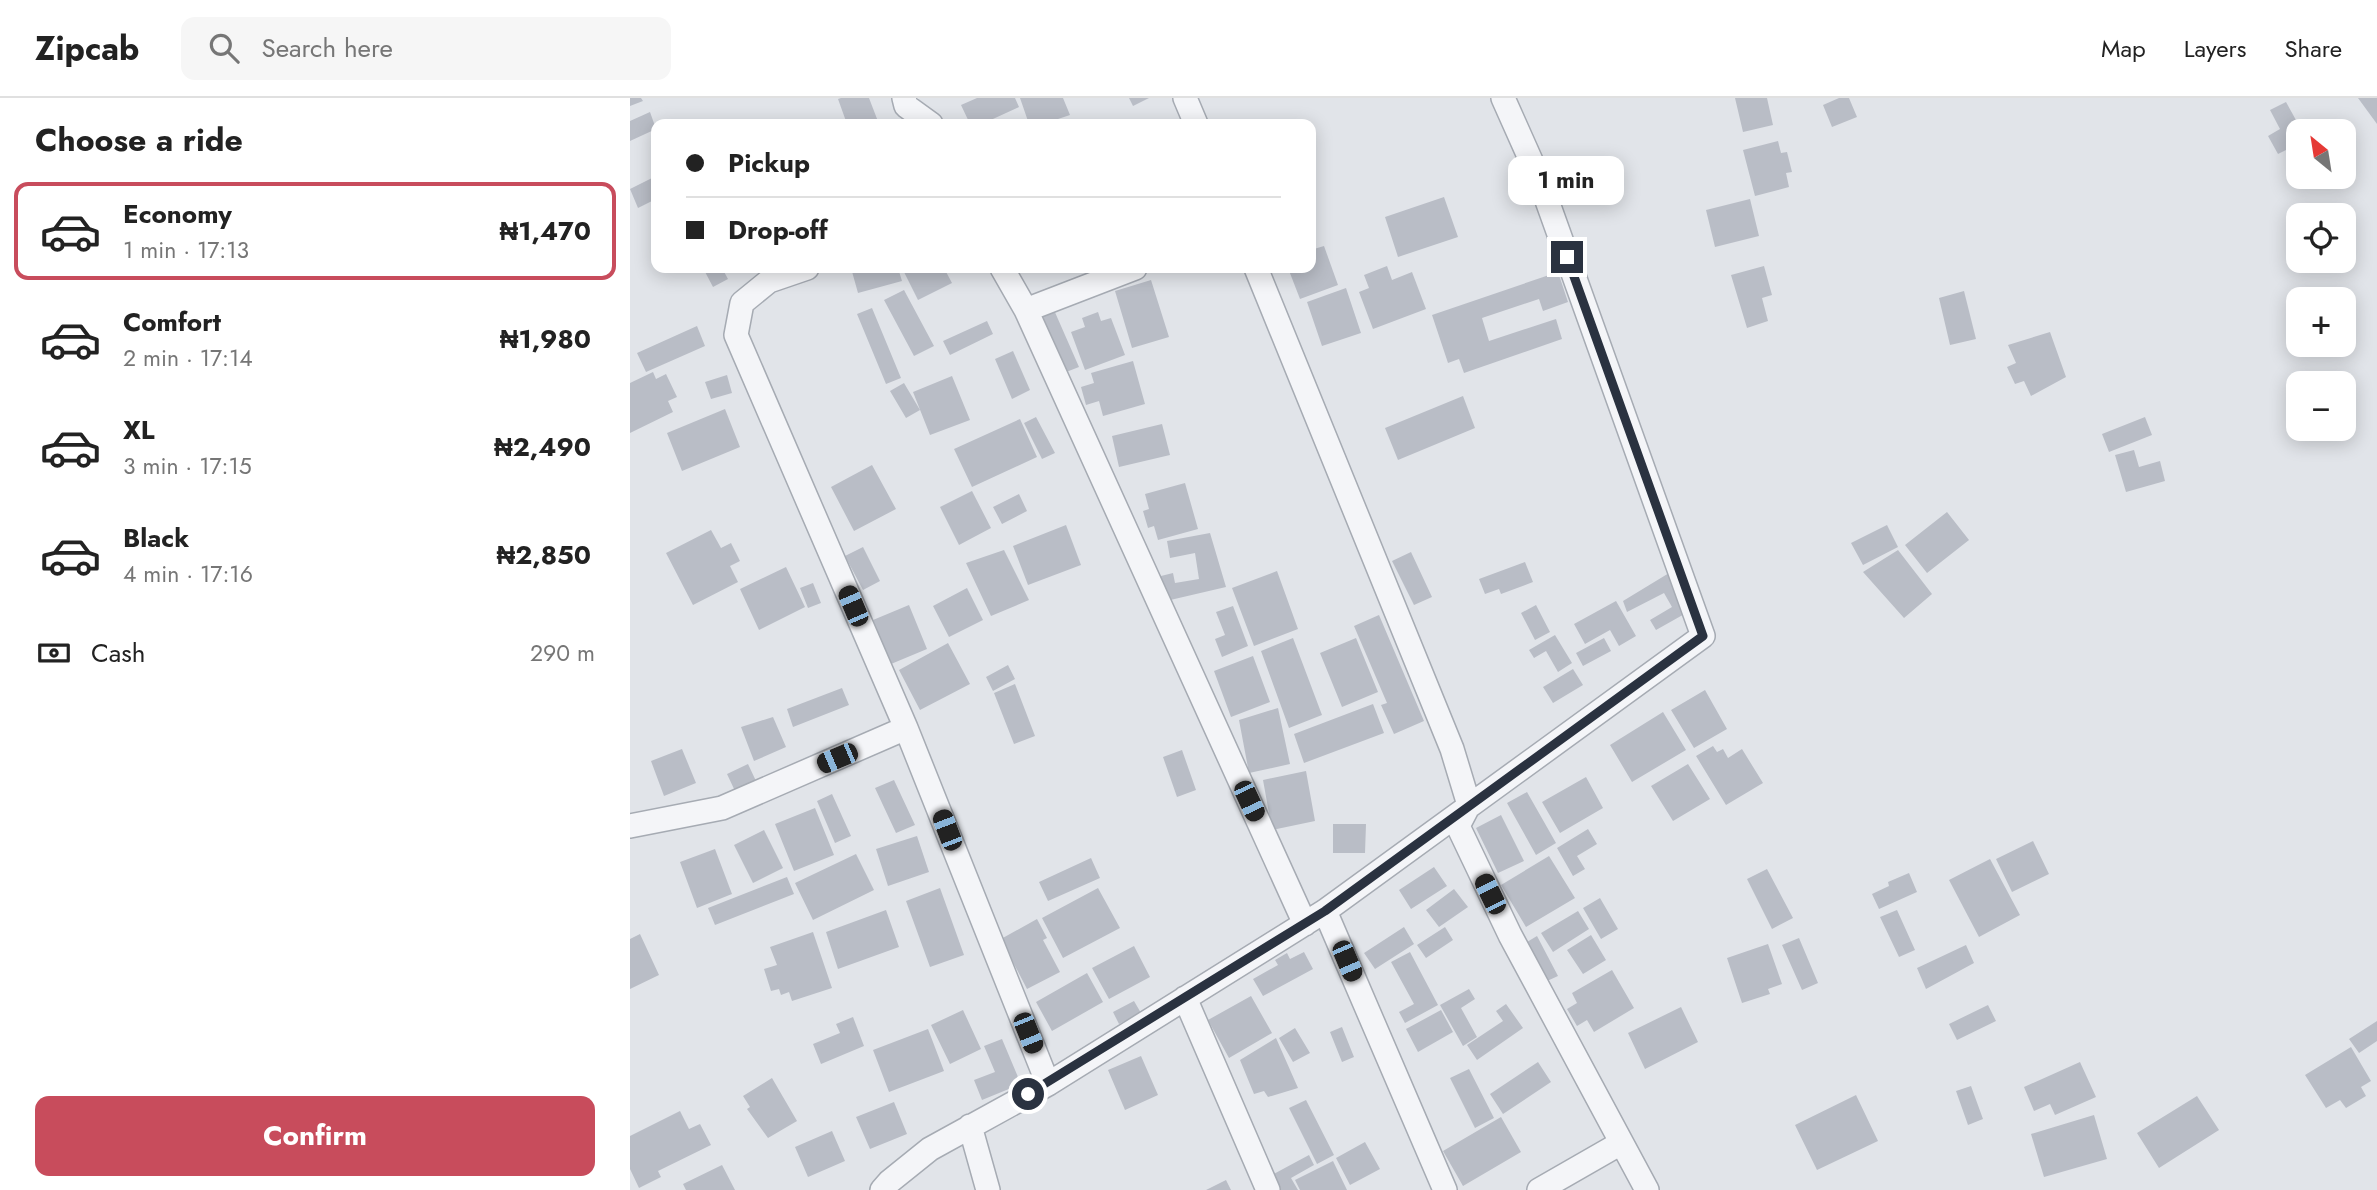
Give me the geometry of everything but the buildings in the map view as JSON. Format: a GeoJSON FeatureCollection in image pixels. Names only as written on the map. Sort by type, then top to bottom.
{"type":"FeatureCollection","features":[{"type":"Feature","properties":{"kind":"street"},"geometry":{"type":"LineString","coordinates":[[904,98],[906,106],[923,119]]}},
{"type":"Feature","properties":{"kind":"street"},"geometry":{"type":"LineString","coordinates":[[1185,98],[1194,119]]}},
{"type":"Feature","properties":{"kind":"street"},"geometry":{"type":"LineString","coordinates":[[882,1190],[889,1181],[930,1149],[1048,1084],[1325,911],[1703,636],[1539,181],[1503,98]]}},
{"type":"Feature","properties":{"kind":"street"},"geometry":{"type":"LineString","coordinates":[[792,273],[769,281],[742,303],[736,335],[906,728],[1048,1084]]}},
{"type":"Feature","properties":{"kind":"street"},"geometry":{"type":"LineString","coordinates":[[1005,273],[1026,310],[1305,924]]}},
{"type":"Feature","properties":{"kind":"street"},"geometry":{"type":"LineString","coordinates":[[1026,310],[1122,273]]}},
{"type":"Feature","properties":{"kind":"street"},"geometry":{"type":"LineString","coordinates":[[1258,273],[1452,749],[1469,805],[1458,826],[1510,935],[1647,1190]]}},
{"type":"Feature","properties":{"kind":"street"},"geometry":{"type":"LineString","coordinates":[[630,826],[722,808],[906,728]]}},
{"type":"Feature","properties":{"kind":"street"},"geometry":{"type":"LineString","coordinates":[[1325,911],[1446,1190]]}},
{"type":"Feature","properties":{"kind":"street"},"geometry":{"type":"LineString","coordinates":[[1185,998],[1268,1190]]}},
{"type":"Feature","properties":{"kind":"street"},"geometry":{"type":"LineString","coordinates":[[970,1126],[988,1190]]}},
{"type":"Feature","properties":{"kind":"street"},"geometry":{"type":"LineString","coordinates":[[1539,1190],[1621,1143]]}},
{"type":"Feature","properties":{"kind":"route"},"geometry":{"type":"LineString","coordinates":[[1028,1094],[1325,911],[1703,636],[1567,257]]}}]}
